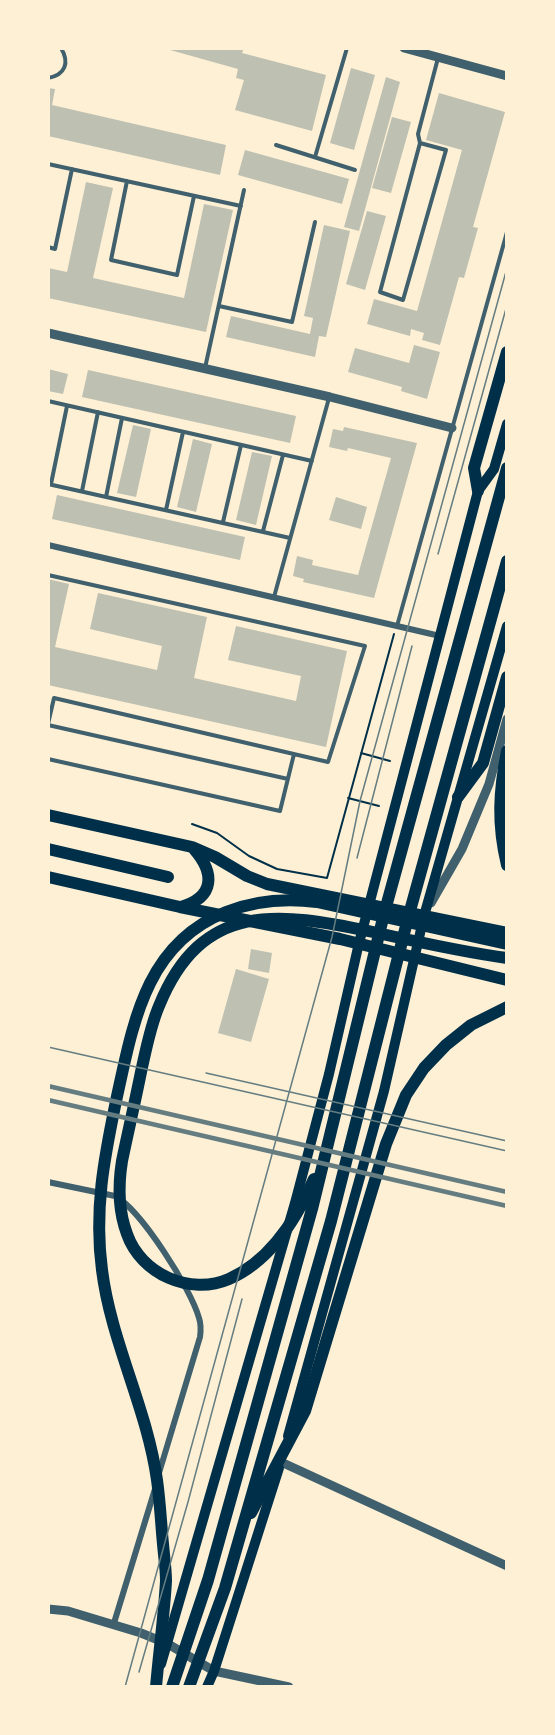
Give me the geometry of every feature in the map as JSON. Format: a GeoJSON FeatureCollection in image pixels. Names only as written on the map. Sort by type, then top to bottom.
{"type":"FeatureCollection","features":[{"type":"Feature","properties":{"kind":"main road"},"geometry":{"type":"LineString","coordinates":[[478,491],[474,468],[507,352]]}},
{"type":"Feature","properties":{"kind":"main road"},"geometry":{"type":"LineString","coordinates":[[155,1687],[295,1203],[359,943],[478,491],[494,469],[507,424]]}},
{"type":"Feature","properties":{"kind":"main road"},"geometry":{"type":"LineString","coordinates":[[172,1687],[208,1580],[328,1148],[384,914],[507,468]]}},
{"type":"Feature","properties":{"kind":"main road"},"geometry":{"type":"LineString","coordinates":[[189,1687],[225,1588],[331,1221],[408,918],[507,561]]}},
{"type":"Feature","properties":{"kind":"main road"},"geometry":{"type":"LineString","coordinates":[[207,1687],[281,1462],[384,1091],[424,916],[507,626]]}},
{"type":"Feature","properties":{"kind":"main road"},"geometry":{"type":"LineString","coordinates":[[458,797],[483,764],[507,677]]}},
{"type":"Feature","properties":{"kind":"main road"},"geometry":{"type":"LineString","coordinates":[[507,751],[501,783],[500,821],[507,865]]}},
{"type":"Feature","properties":{"kind":"main road"},"geometry":{"type":"LineString","coordinates":[[48,815],[192,847],[267,884],[507,933]]}},
{"type":"Feature","properties":{"kind":"main road"},"geometry":{"type":"LineString","coordinates":[[180,908],[201,899],[207,889],[209,877],[207,867],[192,847]]}},
{"type":"Feature","properties":{"kind":"main road"},"geometry":{"type":"LineString","coordinates":[[48,849],[168,877]]}},
{"type":"Feature","properties":{"kind":"main road"},"geometry":{"type":"LineString","coordinates":[[48,877],[180,908],[359,943],[507,980]]}},
{"type":"Feature","properties":{"kind":"main road"},"geometry":{"type":"LineString","coordinates":[[155,1687],[166,1579],[157,1479],[148,1437],[110,1310],[102,1274],[98,1223],[100,1184],[130,1035],[155,971],[185,935],[207,920],[250,903],[288,899],[317,902],[507,944]]}},
{"type":"Feature","properties":{"kind":"main road"},"geometry":{"type":"LineString","coordinates":[[328,1148],[303,1204],[279,1239],[260,1258],[240,1273],[219,1282],[198,1285],[184,1283],[163,1275],[141,1258],[132,1247],[123,1220],[119,1190],[122,1161],[152,1025],[172,978],[187,957],[203,943],[231,927],[258,919],[288,918],[321,921],[471,954],[507,958]]}},
{"type":"Feature","properties":{"kind":"main road"},"geometry":{"type":"LineString","coordinates":[[241,1532],[305,1411],[386,1144],[406,1095],[424,1068],[446,1045],[471,1026],[507,1007]]}},
{"type":"Feature","properties":{"kind":"street"},"geometry":{"type":"LineString","coordinates":[[404,48],[507,75]]}},
{"type":"Feature","properties":{"kind":"street"},"geometry":{"type":"LineString","coordinates":[[48,333],[330,396],[452,428]]}},
{"type":"Feature","properties":{"kind":"street"},"geometry":{"type":"LineString","coordinates":[[48,545],[441,637]]}},
{"type":"Feature","properties":{"kind":"street"},"geometry":{"type":"LineString","coordinates":[[424,916],[466,838],[489,784],[507,719]]}},
{"type":"Feature","properties":{"kind":"street"},"geometry":{"type":"LineString","coordinates":[[48,1182],[115,1196],[131,1208],[142,1220],[188,1291],[200,1318],[201,1328],[114,1623]]}},
{"type":"Feature","properties":{"kind":"street"},"geometry":{"type":"LineString","coordinates":[[281,1462],[507,1566]]}},
{"type":"Feature","properties":{"kind":"street"},"geometry":{"type":"LineString","coordinates":[[48,1609],[68,1611],[114,1623],[168,1644],[214,1671],[289,1687]]}},
{"type":"Feature","properties":{"kind":"lane"},"geometry":{"type":"LineString","coordinates":[[48,78],[64,70],[66,63],[61,48]]}},
{"type":"Feature","properties":{"kind":"lane"},"geometry":{"type":"LineString","coordinates":[[315,158],[347,48]]}},
{"type":"Feature","properties":{"kind":"lane"},"geometry":{"type":"LineString","coordinates":[[420,143],[446,150],[403,300],[380,292],[420,143],[417,134],[438,57]]}},
{"type":"Feature","properties":{"kind":"lane"},"geometry":{"type":"LineString","coordinates":[[276,145],[355,170]]}},
{"type":"Feature","properties":{"kind":"lane"},"geometry":{"type":"LineString","coordinates":[[48,164],[241,206]]}},
{"type":"Feature","properties":{"kind":"lane"},"geometry":{"type":"LineString","coordinates":[[48,247],[55,249],[72,169]]}},
{"type":"Feature","properties":{"kind":"lane"},"geometry":{"type":"LineString","coordinates":[[127,181],[111,260],[177,275],[194,196]]}},
{"type":"Feature","properties":{"kind":"lane"},"geometry":{"type":"LineString","coordinates":[[205,369],[244,190]]}},
{"type":"Feature","properties":{"kind":"lane"},"geometry":{"type":"LineString","coordinates":[[219,306],[292,322],[315,222]]}},
{"type":"Feature","properties":{"kind":"lane"},"geometry":{"type":"LineString","coordinates":[[397,626],[507,232]]}},
{"type":"Feature","properties":{"kind":"lane"},"geometry":{"type":"LineString","coordinates":[[274,597],[330,396]]}},
{"type":"Feature","properties":{"kind":"lane"},"geometry":{"type":"LineString","coordinates":[[48,401],[312,461]]}},
{"type":"Feature","properties":{"kind":"lane"},"geometry":{"type":"LineString","coordinates":[[67,406],[49,484],[290,538]]}},
{"type":"Feature","properties":{"kind":"lane"},"geometry":{"type":"LineString","coordinates":[[82,491],[98,412]]}},
{"type":"Feature","properties":{"kind":"lane"},"geometry":{"type":"LineString","coordinates":[[106,496],[122,418]]}},
{"type":"Feature","properties":{"kind":"lane"},"geometry":{"type":"LineString","coordinates":[[166,510],[183,432]]}},
{"type":"Feature","properties":{"kind":"lane"},"geometry":{"type":"LineString","coordinates":[[223,522],[241,445]]}},
{"type":"Feature","properties":{"kind":"lane"},"geometry":{"type":"LineString","coordinates":[[263,531],[283,454]]}},
{"type":"Feature","properties":{"kind":"lane"},"geometry":{"type":"LineString","coordinates":[[48,575],[365,646],[328,762],[54,698],[48,725],[288,779]]}},
{"type":"Feature","properties":{"kind":"lane"},"geometry":{"type":"LineString","coordinates":[[48,759],[280,811],[294,754]]}},
{"type":"Feature","properties":{"kind":"path"},"geometry":{"type":"LineString","coordinates":[[192,824],[217,833],[249,856],[277,869],[327,878],[397,626]]}},
{"type":"Feature","properties":{"kind":"path"},"geometry":{"type":"LineString","coordinates":[[361,753],[390,761]]}},
{"type":"Feature","properties":{"kind":"path"},"geometry":{"type":"LineString","coordinates":[[348,798],[379,806]]}},
{"type":"Feature","properties":{"kind":"building"},"geometry":{"type":"Polygon","coordinates":[[[163,48],[244,48],[242,53],[326,75],[312,131],[235,110],[244,80],[236,78],[238,69],[163,48]]]}},
{"type":"Feature","properties":{"kind":"building"},"geometry":{"type":"Polygon","coordinates":[[[351,68],[375,75],[354,150],[330,143],[351,68]]]}},
{"type":"Feature","properties":{"kind":"building"},"geometry":{"type":"Polygon","coordinates":[[[386,77],[400,82],[359,231],[344,227],[386,77]]]}},
{"type":"Feature","properties":{"kind":"building"},"geometry":{"type":"Polygon","coordinates":[[[48,88],[55,89],[52,105],[226,145],[220,175],[48,136],[48,88]]]}},
{"type":"Feature","properties":{"kind":"building"},"geometry":{"type":"Polygon","coordinates":[[[439,93],[505,112],[473,227],[478,228],[464,278],[459,277],[440,345],[422,340],[424,333],[411,329],[410,336],[367,324],[374,299],[417,311],[462,150],[426,140],[439,93]]]}},
{"type":"Feature","properties":{"kind":"building"},"geometry":{"type":"Polygon","coordinates":[[[392,117],[411,122],[391,193],[372,188],[392,117]]]}},
{"type":"Feature","properties":{"kind":"building"},"geometry":{"type":"Polygon","coordinates":[[[245,150],[349,179],[342,204],[238,175],[245,150]]]}},
{"type":"Feature","properties":{"kind":"building"},"geometry":{"type":"Polygon","coordinates":[[[86,182],[113,188],[93,278],[184,298],[204,204],[233,210],[206,332],[48,298],[48,268],[67,272],[86,182]]]}},
{"type":"Feature","properties":{"kind":"building"},"geometry":{"type":"Polygon","coordinates":[[[367,211],[386,216],[365,290],[346,284],[367,211]]]}},
{"type":"Feature","properties":{"kind":"building"},"geometry":{"type":"Polygon","coordinates":[[[324,225],[350,231],[326,337],[319,336],[315,357],[226,337],[231,316],[310,334],[313,318],[304,316],[324,225]]]}},
{"type":"Feature","properties":{"kind":"building"},"geometry":{"type":"Polygon","coordinates":[[[414,345],[440,352],[427,399],[401,391],[402,387],[348,372],[355,348],[409,363],[414,345]]]}},
{"type":"Feature","properties":{"kind":"building"},"geometry":{"type":"Polygon","coordinates":[[[48,369],[68,374],[63,394],[48,391],[48,369]]]}},
{"type":"Feature","properties":{"kind":"building"},"geometry":{"type":"Polygon","coordinates":[[[88,370],[296,416],[290,443],[82,397],[88,370]]]}},
{"type":"Feature","properties":{"kind":"building"},"geometry":{"type":"Polygon","coordinates":[[[133,425],[151,429],[136,497],[117,493],[133,425]]]}},
{"type":"Feature","properties":{"kind":"building"},"geometry":{"type":"Polygon","coordinates":[[[344,427],[417,443],[374,598],[303,582],[304,579],[293,576],[297,556],[313,560],[312,565],[358,575],[391,458],[348,448],[347,451],[329,447],[333,429],[343,431],[344,427]]]}},
{"type":"Feature","properties":{"kind":"building"},"geometry":{"type":"Polygon","coordinates":[[[193,439],[212,444],[196,512],[177,507],[193,439]]]}},
{"type":"Feature","properties":{"kind":"building"},"geometry":{"type":"Polygon","coordinates":[[[252,452],[272,456],[256,525],[236,520],[252,452]]]}},
{"type":"Feature","properties":{"kind":"building"},"geometry":{"type":"Polygon","coordinates":[[[57,495],[245,537],[240,560],[52,519],[57,495]]]}},
{"type":"Feature","properties":{"kind":"building"},"geometry":{"type":"Polygon","coordinates":[[[336,497],[367,507],[361,529],[329,520],[336,497]]]}},
{"type":"Feature","properties":{"kind":"building"},"geometry":{"type":"Polygon","coordinates":[[[48,579],[69,584],[55,647],[157,670],[162,646],[90,629],[98,593],[207,617],[194,678],[296,701],[301,676],[228,660],[236,626],[347,651],[326,747],[48,685],[48,579]]]}},
{"type":"Feature","properties":{"kind":"building"},"geometry":{"type":"Polygon","coordinates":[[[251,949],[272,953],[269,973],[248,969],[251,949]]]}},
{"type":"Feature","properties":{"kind":"building"},"geometry":{"type":"Polygon","coordinates":[[[236,969],[269,979],[251,1042],[218,1033],[236,969]]]}},
{"type":"Feature","properties":{"kind":"tram line"},"geometry":{"type":"LineString","coordinates":[[125,1687],[332,937],[360,801],[507,268]]}},
{"type":"Feature","properties":{"kind":"tram line"},"geometry":{"type":"LineString","coordinates":[[438,554],[507,305]]}},
{"type":"Feature","properties":{"kind":"tram line"},"geometry":{"type":"LineString","coordinates":[[357,858],[412,646]]}},
{"type":"Feature","properties":{"kind":"tram line"},"geometry":{"type":"LineString","coordinates":[[48,1047],[507,1151]]}},
{"type":"Feature","properties":{"kind":"tram line"},"geometry":{"type":"LineString","coordinates":[[206,1073],[507,1141]]}},
{"type":"Feature","properties":{"kind":"tram line"},"geometry":{"type":"LineString","coordinates":[[139,1672],[188,1502],[242,1299]]}},
{"type":"Feature","properties":{"kind":"railway"},"geometry":{"type":"LineString","coordinates":[[48,1086],[507,1192]]}},
{"type":"Feature","properties":{"kind":"railway"},"geometry":{"type":"LineString","coordinates":[[48,1100],[507,1206]]}}]}
